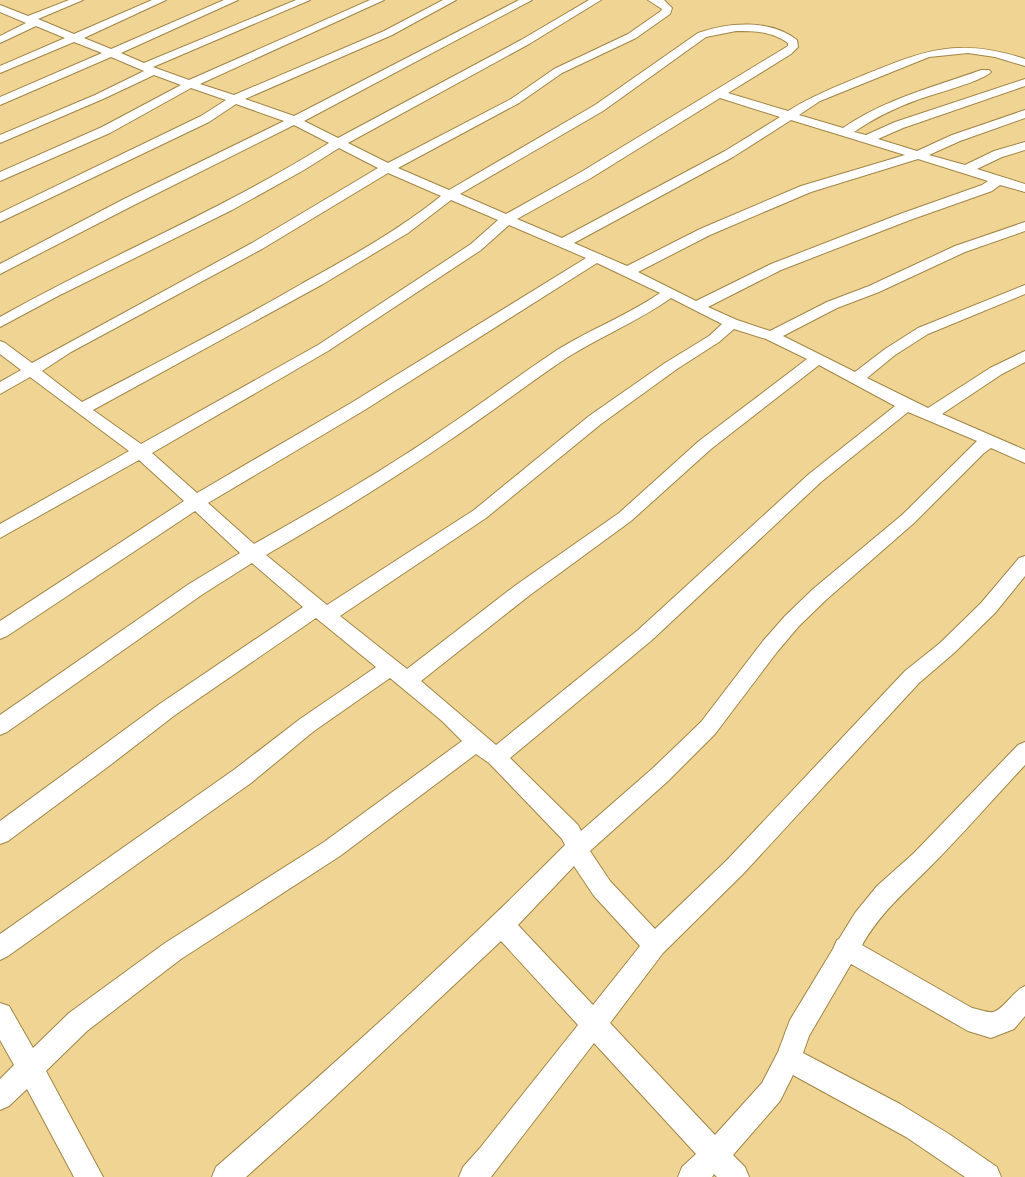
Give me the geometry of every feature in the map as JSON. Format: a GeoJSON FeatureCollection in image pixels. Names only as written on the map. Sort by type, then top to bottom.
{"type":"FeatureCollection","features":[{"type":"Feature","properties":{"kind":"street"},"geometry":{"type":"LineString","coordinates":[[0,40],[30,22],[78,0]]}},
{"type":"Feature","properties":{"kind":"street"},"geometry":{"type":"LineString","coordinates":[[0,70],[161,0]]}},
{"type":"Feature","properties":{"kind":"street"},"geometry":{"type":"LineString","coordinates":[[0,101],[232,0]]}},
{"type":"Feature","properties":{"kind":"street"},"geometry":{"type":"LineString","coordinates":[[0,139],[99,97],[148,69],[305,0]]}},
{"type":"Feature","properties":{"kind":"street"},"geometry":{"type":"LineString","coordinates":[[0,177],[106,130],[190,84],[379,0]]}},
{"type":"Feature","properties":{"kind":"street"},"geometry":{"type":"LineString","coordinates":[[0,218],[205,119],[223,109],[235,99],[388,33],[451,0]]}},
{"type":"Feature","properties":{"kind":"street"},"geometry":{"type":"LineString","coordinates":[[0,270],[129,202],[236,151],[293,120],[453,40],[527,0]]}},
{"type":"Feature","properties":{"kind":"street"},"geometry":{"type":"LineString","coordinates":[[0,323],[227,207],[596,0]]}},
{"type":"Feature","properties":{"kind":"street"},"geometry":{"type":"LineString","coordinates":[[0,389],[30,370],[200,278],[366,180],[515,101],[558,71],[632,36],[666,12],[667,8],[653,0]]}},
{"type":"Feature","properties":{"kind":"street"},"geometry":{"type":"LineString","coordinates":[[0,8],[30,22],[110,52],[148,69],[293,120],[389,169],[596,257],[732,323],[771,336],[818,358],[906,406],[1025,457]]}},
{"type":"Feature","properties":{"kind":"street"},"geometry":{"type":"LineString","coordinates":[[0,532],[323,348],[476,247],[508,218],[586,175],[719,94],[787,52],[793,47],[793,42],[780,33],[763,30],[731,28],[712,30],[702,35],[599,108],[451,194],[436,208],[377,247],[251,319],[81,410]]}},
{"type":"Feature","properties":{"kind":"street"},"geometry":{"type":"LineString","coordinates":[[563,243],[729,154],[816,99],[926,54],[959,48],[979,50],[1025,63]]}},
{"type":"Feature","properties":{"kind":"street"},"geometry":{"type":"LineString","coordinates":[[846,132],[860,121],[892,106],[985,72]]}},
{"type":"Feature","properties":{"kind":"street"},"geometry":{"type":"LineString","coordinates":[[868,139],[899,125],[1025,82]]}},
{"type":"Feature","properties":{"kind":"street"},"geometry":{"type":"LineString","coordinates":[[719,94],[1025,188]]}},
{"type":"Feature","properties":{"kind":"street"},"geometry":{"type":"LineString","coordinates":[[627,272],[706,232],[806,189],[918,155],[956,138],[1025,114]]}},
{"type":"Feature","properties":{"kind":"street"},"geometry":{"type":"LineString","coordinates":[[965,170],[998,154],[1025,146]]}},
{"type":"Feature","properties":{"kind":"street"},"geometry":{"type":"LineString","coordinates":[[696,307],[776,267],[905,217],[987,188],[1005,182],[1025,179]]}},
{"type":"Feature","properties":{"kind":"street"},"geometry":{"type":"LineString","coordinates":[[771,336],[832,305],[874,289],[960,249],[1025,226]]}},
{"type":"Feature","properties":{"kind":"street"},"geometry":{"type":"LineString","coordinates":[[0,631],[197,501],[366,402],[596,257]]}},
{"type":"Feature","properties":{"kind":"street"},"geometry":{"type":"LineString","coordinates":[[856,379],[890,352],[923,331],[1025,289]]}},
{"type":"Feature","properties":{"kind":"street"},"geometry":{"type":"LineString","coordinates":[[0,726],[148,622],[254,553],[348,500],[448,434],[564,353],[605,329],[649,307],[670,292]]}},
{"type":"Feature","properties":{"kind":"street"},"geometry":{"type":"LineString","coordinates":[[0,834],[102,760],[168,708],[480,514],[595,420],[671,366],[714,339],[732,323]]}},
{"type":"Feature","properties":{"kind":"street"},"geometry":{"type":"LineString","coordinates":[[0,346],[81,410],[141,452],[274,573],[449,715],[496,757],[570,832],[593,879],[655,945]]}},
{"type":"Feature","properties":{"kind":"street"},"geometry":{"type":"LineString","coordinates":[[929,415],[996,371],[1025,356]]}},
{"type":"Feature","properties":{"kind":"street"},"geometry":{"type":"LineString","coordinates":[[0,948],[243,776],[307,726],[399,674],[523,590],[625,517],[705,445],[818,358]]}},
{"type":"Feature","properties":{"kind":"street"},"geometry":{"type":"LineString","coordinates":[[496,757],[645,635],[815,478],[906,406]]}},
{"type":"Feature","properties":{"kind":"street"},"geometry":{"type":"LineString","coordinates":[[226,1177],[302,1110],[502,925],[577,848],[696,740],[726,707],[765,652],[791,622],[909,518],[969,457],[989,440]]}},
{"type":"Feature","properties":{"kind":"street"},"geometry":{"type":"LineString","coordinates":[[473,1177],[594,1026],[655,945],[735,867],[912,677],[947,648],[988,608],[1016,577],[1025,563]]}},
{"type":"Feature","properties":{"kind":"street"},"geometry":{"type":"LineString","coordinates":[[0,1097],[78,1022],[173,951],[332,849],[448,761],[477,742]]}},
{"type":"Feature","properties":{"kind":"street"},"geometry":{"type":"LineString","coordinates":[[692,1177],[714,1156],[770,1092],[788,1059],[799,1029],[845,948],[863,921],[885,894],[922,860],[1025,751]]}},
{"type":"Feature","properties":{"kind":"street"},"geometry":{"type":"LineString","coordinates":[[502,925],[735,1177]]}},
{"type":"Feature","properties":{"kind":"street"},"geometry":{"type":"LineString","coordinates":[[845,948],[968,1019],[991,1025],[1005,1020],[1025,998]]}},
{"type":"Feature","properties":{"kind":"street"},"geometry":{"type":"LineString","coordinates":[[0,1015],[89,1177]]}},
{"type":"Feature","properties":{"kind":"street"},"geometry":{"type":"LineString","coordinates":[[788,1059],[884,1109],[934,1140],[987,1177]]}}]}
